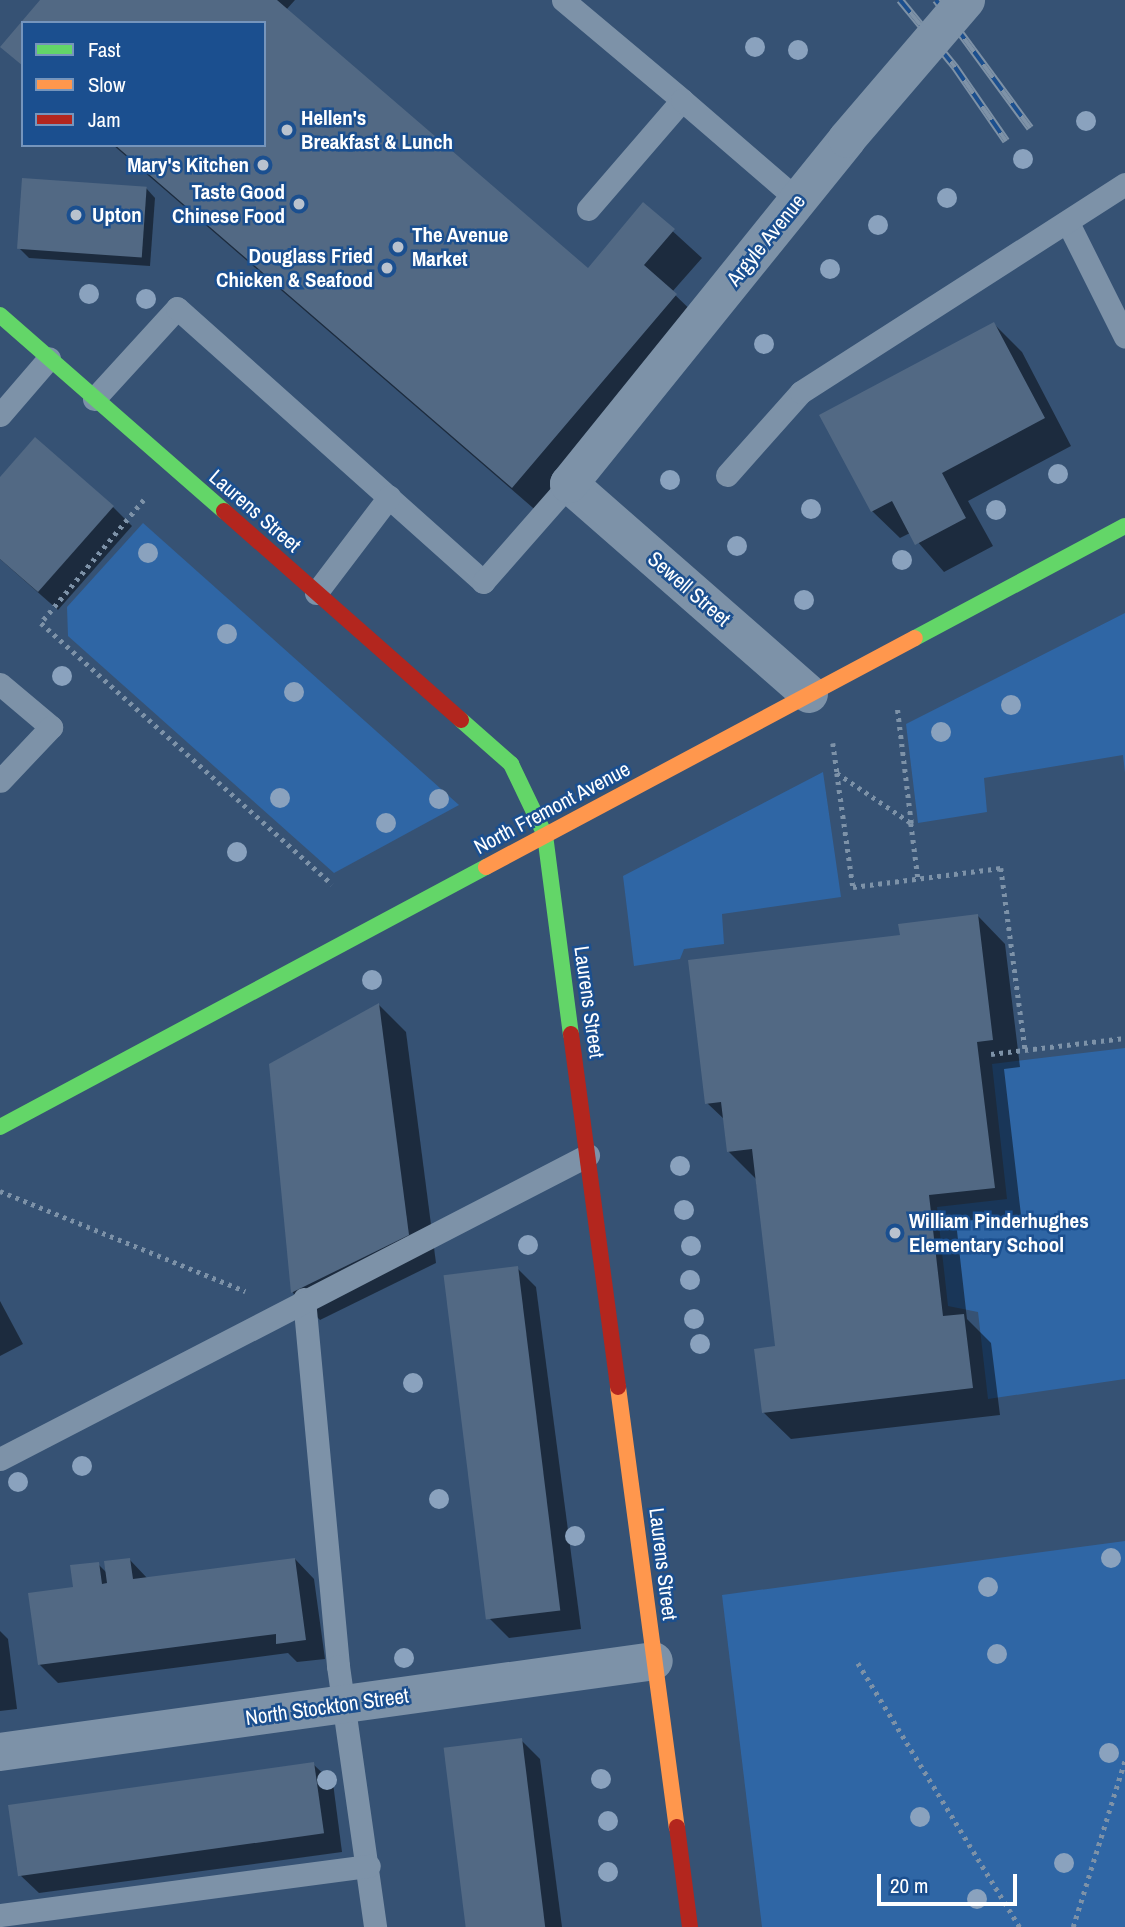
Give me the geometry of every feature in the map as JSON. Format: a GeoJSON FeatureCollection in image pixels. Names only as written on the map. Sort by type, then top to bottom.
{"type":"FeatureCollection","features":[{"type":"Feature","properties":{"kind":"street","name":"Argyle Avenue"},"geometry":{"type":"LineString","coordinates":[[569,484],[847,139],[966,0]]}},
{"type":"Feature","properties":{"kind":"street","name":"Laurens Street"},"geometry":{"type":"LineString","coordinates":[[0,315],[511,764],[545,835],[690,1927]]}},
{"type":"Feature","properties":{"kind":"street","name":"Sewell Street"},"geometry":{"type":"LineString","coordinates":[[569,484],[809,694]]}},
{"type":"Feature","properties":{"kind":"street","name":"North Fremont Avenue"},"geometry":{"type":"LineString","coordinates":[[0,1127],[1125,526]]}},
{"type":"Feature","properties":{"kind":"street","name":"North Stockton Street"},"geometry":{"type":"LineString","coordinates":[[0,1752],[654,1661]]}},
{"type":"Feature","properties":{"kind":"lane"},"geometry":{"type":"LineString","coordinates":[[563,0],[798,200]]}},
{"type":"Feature","properties":{"kind":"lane"},"geometry":{"type":"LineString","coordinates":[[588,209],[682,100]]}},
{"type":"Feature","properties":{"kind":"lane"},"geometry":{"type":"LineString","coordinates":[[727,475],[801,392],[1125,184]]}},
{"type":"Feature","properties":{"kind":"lane"},"geometry":{"type":"LineString","coordinates":[[1068,223],[1125,337]]}},
{"type":"Feature","properties":{"kind":"lane"},"geometry":{"type":"LineString","coordinates":[[94,399],[177,308],[483,582],[569,484]]}},
{"type":"Feature","properties":{"kind":"lane"},"geometry":{"type":"LineString","coordinates":[[0,415],[50,358]]}},
{"type":"Feature","properties":{"kind":"lane"},"geometry":{"type":"LineString","coordinates":[[316,593],[389,498]]}},
{"type":"Feature","properties":{"kind":"lane"},"geometry":{"type":"LineString","coordinates":[[0,684],[51,727],[0,781]]}},
{"type":"Feature","properties":{"kind":"lane"},"geometry":{"type":"LineString","coordinates":[[0,1460],[295,1304],[588,1155]]}},
{"type":"Feature","properties":{"kind":"lane"},"geometry":{"type":"LineString","coordinates":[[295,1304],[342,1705],[369,1866],[376,1927]]}},
{"type":"Feature","properties":{"kind":"lane"},"geometry":{"type":"LineString","coordinates":[[0,1915],[369,1866]]}},
{"type":"Feature","properties":{"kind":"path"},"geometry":{"type":"LineString","coordinates":[[172,466],[41,623],[331,884]]}},
{"type":"Feature","properties":{"kind":"path"},"geometry":{"type":"LineString","coordinates":[[897,708],[918,878]]}},
{"type":"Feature","properties":{"kind":"path"},"geometry":{"type":"LineString","coordinates":[[832,743],[853,887],[1001,868],[1025,1049]]}},
{"type":"Feature","properties":{"kind":"path"},"geometry":{"type":"LineString","coordinates":[[837,773],[911,823]]}},
{"type":"Feature","properties":{"kind":"path"},"geometry":{"type":"LineString","coordinates":[[991,1054],[1125,1038]]}},
{"type":"Feature","properties":{"kind":"path"},"geometry":{"type":"LineString","coordinates":[[0,1191],[295,1304]]}},
{"type":"Feature","properties":{"kind":"path"},"geometry":{"type":"LineString","coordinates":[[858,1663],[1020,1927]]}},
{"type":"Feature","properties":{"kind":"path"},"geometry":{"type":"LineString","coordinates":[[1073,1927],[1125,1760]]}},
{"type":"Feature","properties":{"kind":"shaded area"},"geometry":{"type":"Polygon","coordinates":[[[143,523],[459,805],[334,873],[68,636],[67,607],[143,523]]]}},
{"type":"Feature","properties":{"kind":"shaded area"},"geometry":{"type":"Polygon","coordinates":[[[1125,613],[1125,773],[1123,755],[984,778],[987,812],[918,823],[906,724],[1125,613]]]}},
{"type":"Feature","properties":{"kind":"shaded area"},"geometry":{"type":"Polygon","coordinates":[[[823,772],[841,897],[722,914],[724,944],[684,949],[680,959],[634,966],[623,876],[823,772]]]}},
{"type":"Feature","properties":{"kind":"shaded area"},"geometry":{"type":"Polygon","coordinates":[[[1125,1048],[1125,1379],[988,1399],[978,1312],[948,1306],[937,1207],[1007,1199],[992,1064],[1125,1048]]]}},
{"type":"Feature","properties":{"kind":"shaded area"},"geometry":{"type":"Polygon","coordinates":[[[1125,1541],[1125,1927],[762,1927],[722,1595],[1125,1541]]]}},
{"type":"Feature","properties":{"kind":"building","name":"The Avenue Market"},"geometry":{"type":"Polygon","coordinates":[[[40,0],[277,0],[588,268],[643,202],[675,229],[644,265],[677,294],[512,488],[117,147],[266,147],[266,21],[22,21],[40,0]]]}},
{"type":"Feature","properties":{"kind":"building","name":"The Avenue Market"},"geometry":{"type":"Polygon","coordinates":[[[21,22],[21,64],[0,47],[21,22]]]}},
{"type":"Feature","properties":{"kind":"building"},"geometry":{"type":"Polygon","coordinates":[[[22,178],[147,187],[142,258],[17,249],[22,178]]]}},
{"type":"Feature","properties":{"kind":"building"},"geometry":{"type":"Polygon","coordinates":[[[994,322],[1045,418],[942,473],[966,518],[915,545],[892,501],[871,512],[819,415],[994,322]]]}},
{"type":"Feature","properties":{"kind":"building"},"geometry":{"type":"Polygon","coordinates":[[[35,437],[114,506],[38,592],[0,559],[0,477],[35,437]]]}},
{"type":"Feature","properties":{"kind":"building"},"geometry":{"type":"Polygon","coordinates":[[[978,914],[993,1040],[977,1042],[995,1188],[929,1195],[943,1316],[964,1314],[973,1388],[762,1413],[754,1349],[775,1346],[752,1149],[727,1152],[721,1102],[705,1104],[688,960],[900,935],[898,924],[978,914]]]}},
{"type":"Feature","properties":{"kind":"building"},"geometry":{"type":"Polygon","coordinates":[[[379,1003],[409,1235],[291,1293],[269,1064],[379,1003]]]}},
{"type":"Feature","properties":{"kind":"building"},"geometry":{"type":"Polygon","coordinates":[[[518,1266],[560,1610],[486,1620],[444,1275],[518,1266]]]}},
{"type":"Feature","properties":{"kind":"building"},"geometry":{"type":"Polygon","coordinates":[[[130,1558],[133,1579],[295,1558],[306,1640],[276,1644],[276,1634],[38,1665],[28,1593],[73,1587],[70,1565],[99,1562],[102,1584],[107,1583],[104,1561],[130,1558]]]}},
{"type":"Feature","properties":{"kind":"building"},"geometry":{"type":"Polygon","coordinates":[[[522,1738],[545,1927],[466,1927],[444,1748],[522,1738]]]}},
{"type":"Feature","properties":{"kind":"building"},"geometry":{"type":"Polygon","coordinates":[[[314,1762],[324,1833],[18,1876],[8,1805],[314,1762]]]}},
{"type":"Feature","properties":{"kind":"railway"},"geometry":{"type":"LineString","coordinates":[[900,0],[955,67],[1006,141]]}},
{"type":"Feature","properties":{"kind":"railway"},"geometry":{"type":"LineString","coordinates":[[936,0],[1030,128]]}},
{"type":"Feature","properties":{"kind":"traffic: fast"},"geometry":{"type":"LineString","coordinates":[[0,315],[224,511]]}},
{"type":"Feature","properties":{"kind":"traffic: fast"},"geometry":{"type":"LineString","coordinates":[[915,638],[1125,526]]}},
{"type":"Feature","properties":{"kind":"traffic: fast"},"geometry":{"type":"LineString","coordinates":[[461,720],[511,764],[545,835],[571,1034]]}},
{"type":"Feature","properties":{"kind":"traffic: fast"},"geometry":{"type":"LineString","coordinates":[[0,1127],[486,867]]}},
{"type":"Feature","properties":{"kind":"traffic: slow"},"geometry":{"type":"LineString","coordinates":[[486,867],[915,638]]}},
{"type":"Feature","properties":{"kind":"traffic: slow"},"geometry":{"type":"LineString","coordinates":[[618,1387],[677,1827]]}},
{"type":"Feature","properties":{"kind":"traffic: jam"},"geometry":{"type":"LineString","coordinates":[[224,511],[461,720]]}},
{"type":"Feature","properties":{"kind":"traffic: jam"},"geometry":{"type":"LineString","coordinates":[[571,1034],[618,1387]]}},
{"type":"Feature","properties":{"kind":"traffic: jam"},"geometry":{"type":"LineString","coordinates":[[677,1827],[690,1927]]}},
{"type":"Feature","properties":{"kind":"place","name":"Hellen's Breakfast & Lunch"},"geometry":{"type":"Point","coordinates":[287,130]}},
{"type":"Feature","properties":{"kind":"place","name":"Mary's Kitchen"},"geometry":{"type":"Point","coordinates":[263,165]}},
{"type":"Feature","properties":{"kind":"place","name":"Taste Good Chinese Food"},"geometry":{"type":"Point","coordinates":[299,204]}},
{"type":"Feature","properties":{"kind":"place","name":"Upton"},"geometry":{"type":"Point","coordinates":[76,215]}},
{"type":"Feature","properties":{"kind":"place","name":"The Avenue Market"},"geometry":{"type":"Point","coordinates":[398,247]}},
{"type":"Feature","properties":{"kind":"place","name":"Douglass Fried Chicken & Seafood"},"geometry":{"type":"Point","coordinates":[387,268]}},
{"type":"Feature","properties":{"kind":"place","name":"William Pinderhughes Elementary School"},"geometry":{"type":"Point","coordinates":[895,1233]}}]}
